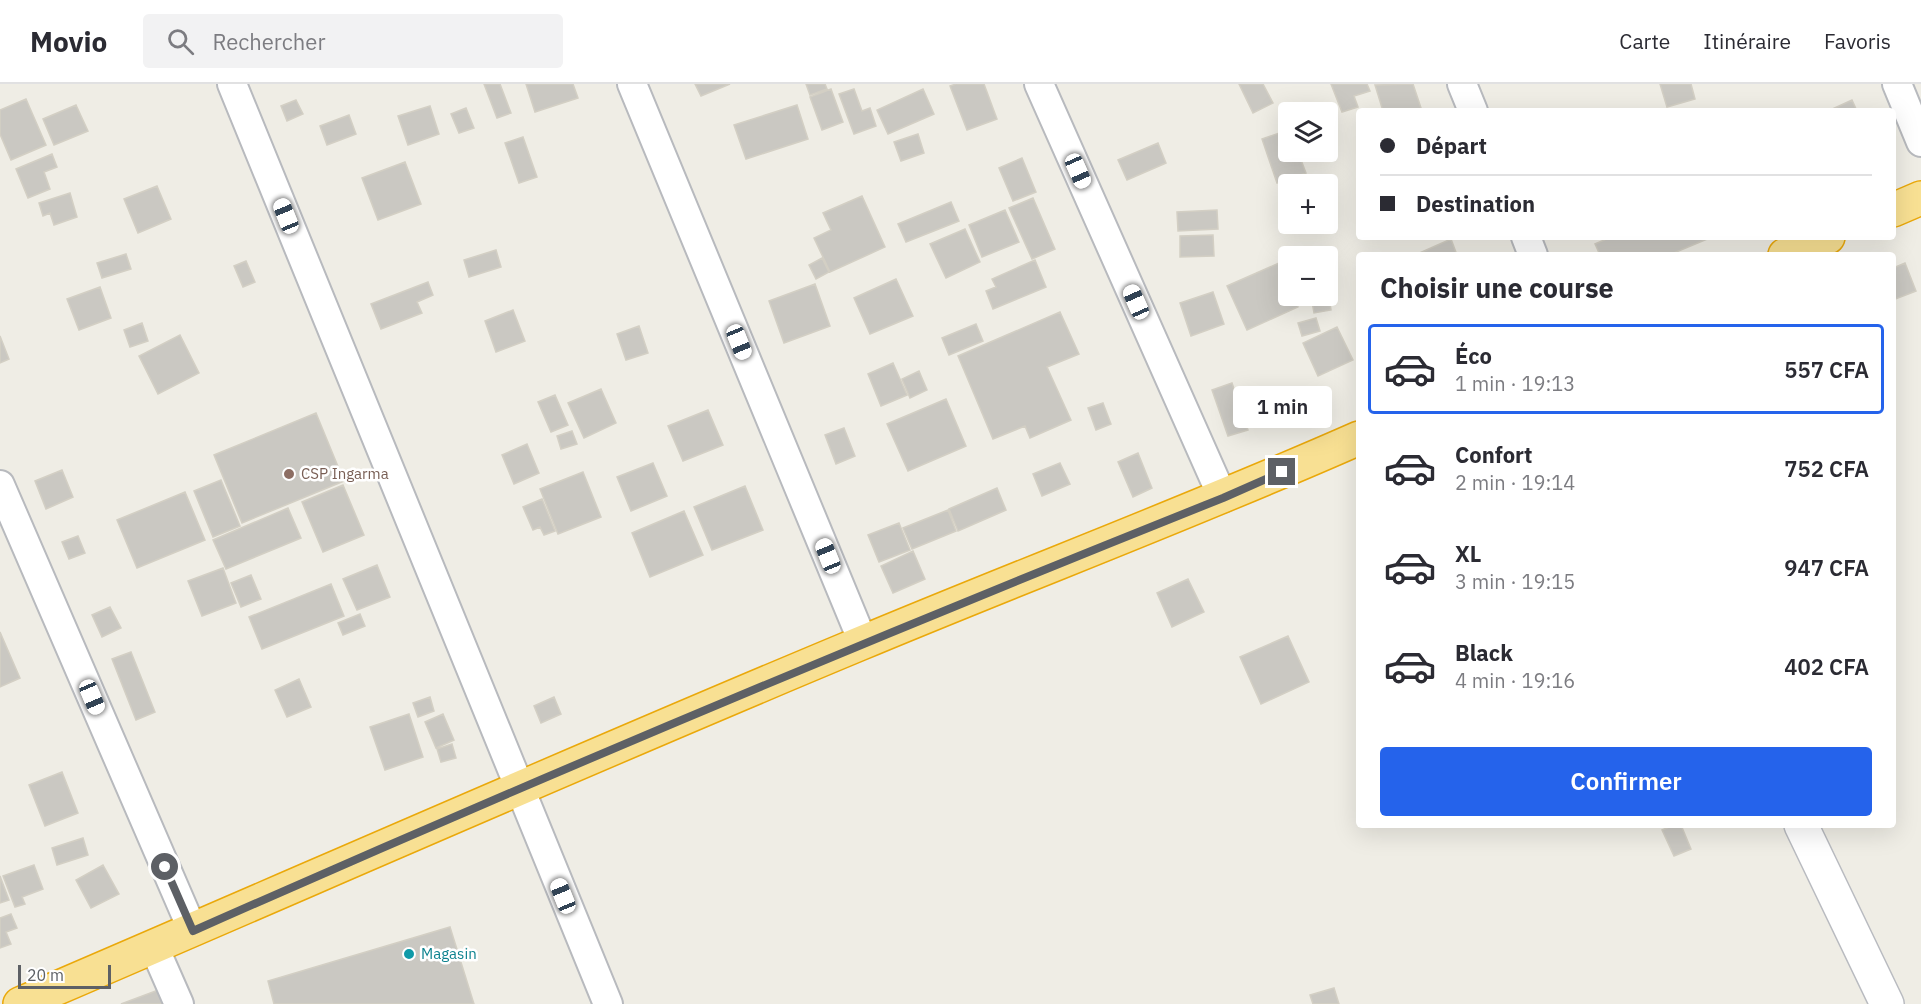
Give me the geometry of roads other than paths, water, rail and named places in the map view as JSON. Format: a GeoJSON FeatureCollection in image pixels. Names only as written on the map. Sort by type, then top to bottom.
{"type":"FeatureCollection","features":[{"type":"Feature","properties":{"kind":"highway"},"geometry":{"type":"LineString","coordinates":[[1896,209],[1921,198]]}},
{"type":"Feature","properties":{"kind":"highway"},"geometry":{"type":"LineString","coordinates":[[1792,252],[1821,240]]}},
{"type":"Feature","properties":{"kind":"highway"},"geometry":{"type":"LineString","coordinates":[[20,1004],[863,642],[1223,498],[1356,439]]}},
{"type":"Feature","properties":{"kind":"street"},"geometry":{"type":"LineString","coordinates":[[232,84],[608,1004]]}},
{"type":"Feature","properties":{"kind":"street"},"geometry":{"type":"LineString","coordinates":[[632,84],[863,642]]}},
{"type":"Feature","properties":{"kind":"street"},"geometry":{"type":"LineString","coordinates":[[1039,84],[1223,498]]}},
{"type":"Feature","properties":{"kind":"street"},"geometry":{"type":"LineString","coordinates":[[1462,84],[1472,108]]}},
{"type":"Feature","properties":{"kind":"street"},"geometry":{"type":"LineString","coordinates":[[1897,84],[1921,142]]}},
{"type":"Feature","properties":{"kind":"street"},"geometry":{"type":"LineString","coordinates":[[0,485],[193,931]]}},
{"type":"Feature","properties":{"kind":"street"},"geometry":{"type":"LineString","coordinates":[[1802,828],[1887,1004]]}},
{"type":"Feature","properties":{"kind":"street"},"geometry":{"type":"LineString","coordinates":[[154,947],[179,1004]]}},
{"type":"Feature","properties":{"kind":"place","name":"CSP Ingarma"},"geometry":{"type":"Point","coordinates":[289,474]}},
{"type":"Feature","properties":{"kind":"place","name":"Magasin"},"geometry":{"type":"Point","coordinates":[409,954]}}]}
